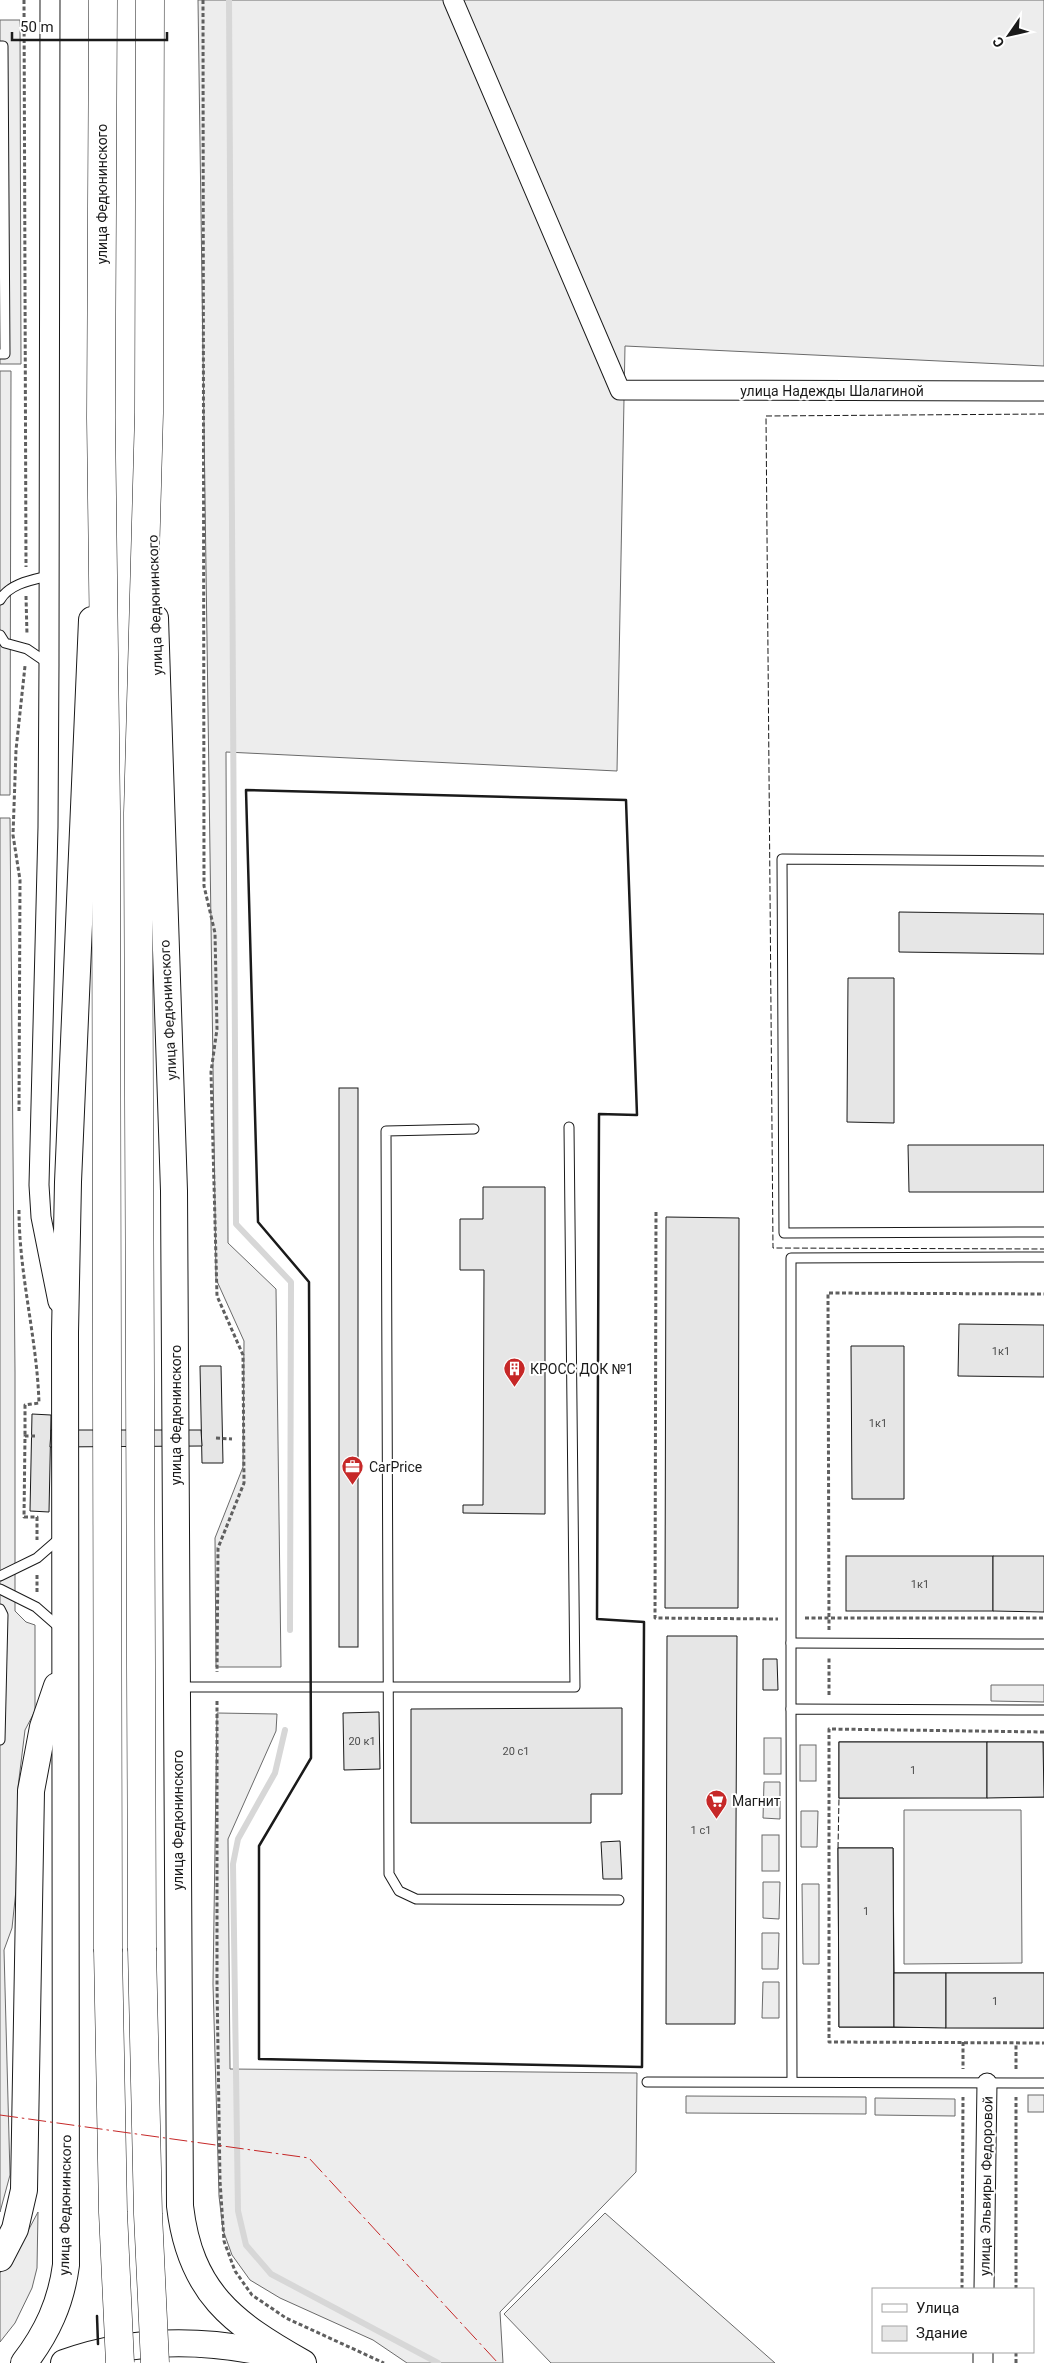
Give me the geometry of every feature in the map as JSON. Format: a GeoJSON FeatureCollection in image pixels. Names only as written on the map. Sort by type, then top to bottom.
{"type":"FeatureCollection","features":[{"type":"Feature","properties":{"kind":"highway","name":"улица Федюнинского"},"geometry":{"type":"LineString","coordinates":[[103,0],[101,418],[106,811],[108,1949],[113,2212],[120,2363]]}},
{"type":"Feature","properties":{"kind":"highway","name":"улица Федюнинского"},"geometry":{"type":"LineString","coordinates":[[150,0],[149,413],[138,813],[142,1948],[148,2214],[155,2363]]}},
{"type":"Feature","properties":{"kind":"main road","name":"улица Федюнинского"},"geometry":{"type":"LineString","coordinates":[[149,413],[174,1191],[179,2165],[183,2232],[191,2258],[202,2281],[215,2300],[259,2338],[303,2363]]}},
{"type":"Feature","properties":{"kind":"main road","name":"улица Федюнинского"},"geometry":{"type":"LineString","coordinates":[[24,2363],[41,2339],[56,2310],[62,2293],[66,2265],[65,1333],[68,1182],[101,418]]}},
{"type":"Feature","properties":{"kind":"main road"},"geometry":{"type":"LineString","coordinates":[[0,2258],[15,2229],[24,2190],[31,1791],[43,1727],[64,1661]]}},
{"type":"Feature","properties":{"kind":"main road"},"geometry":{"type":"LineString","coordinates":[[64,2363],[116,2348],[157,2342],[198,2342],[240,2347],[280,2356],[296,2363]]}},
{"type":"Feature","properties":{"kind":"street"},"geometry":{"type":"LineString","coordinates":[[50,0],[48,827],[39,1184],[46,1248],[65,1333]]}},
{"type":"Feature","properties":{"kind":"street","name":"улица Надежды Шалагиной"},"geometry":{"type":"LineString","coordinates":[[453,0],[620,390],[1044,392]]}},
{"type":"Feature","properties":{"kind":"street","name":"улица Эльвиры Федоровой"},"geometry":{"type":"LineString","coordinates":[[984,2288],[987,2083]]}},
{"type":"Feature","properties":{"kind":"lane"},"geometry":{"type":"LineString","coordinates":[[0,46],[3,46],[5,354],[0,354]]}},
{"type":"Feature","properties":{"kind":"lane"},"geometry":{"type":"LineString","coordinates":[[0,600],[4,593],[26,581],[48,576]]}},
{"type":"Feature","properties":{"kind":"lane"},"geometry":{"type":"LineString","coordinates":[[0,635],[5,643],[27,649],[49,664]]}},
{"type":"Feature","properties":{"kind":"lane"},"geometry":{"type":"LineString","coordinates":[[1044,861],[782,859],[784,1233],[1044,1232]]}},
{"type":"Feature","properties":{"kind":"lane"},"geometry":{"type":"LineString","coordinates":[[178,1687],[575,1687],[569,1127]]}},
{"type":"Feature","properties":{"kind":"lane"},"geometry":{"type":"LineString","coordinates":[[474,1129],[386,1131],[389,1874],[399,1891],[416,1899],[619,1900]]}},
{"type":"Feature","properties":{"kind":"lane"},"geometry":{"type":"LineString","coordinates":[[792,2082],[791,1258],[1044,1257]]}},
{"type":"Feature","properties":{"kind":"lane"},"geometry":{"type":"LineString","coordinates":[[0,1576],[37,1558],[65,1533]]}},
{"type":"Feature","properties":{"kind":"lane"},"geometry":{"type":"LineString","coordinates":[[0,1589],[36,1607],[64,1632]]}},
{"type":"Feature","properties":{"kind":"lane"},"geometry":{"type":"LineString","coordinates":[[0,1609],[3,1615],[0,1740]]}},
{"type":"Feature","properties":{"kind":"lane"},"geometry":{"type":"LineString","coordinates":[[791,1643],[1044,1644]]}},
{"type":"Feature","properties":{"kind":"lane"},"geometry":{"type":"LineString","coordinates":[[791,1709],[1044,1710]]}},
{"type":"Feature","properties":{"kind":"lane"},"geometry":{"type":"LineString","coordinates":[[647,2082],[1044,2083]]}},
{"type":"Feature","properties":{"kind":"path"},"geometry":{"type":"LineString","coordinates":[[19,1116],[20,880],[13,835],[16,750],[27,649],[24,0]]}},
{"type":"Feature","properties":{"kind":"path"},"geometry":{"type":"LineString","coordinates":[[203,0],[204,886],[215,933],[217,1029],[211,1072],[217,1296],[244,1355],[244,1483],[218,1548],[218,2024],[220,2181],[224,2241],[235,2271],[252,2295],[264,2305],[286,2318],[384,2363]]}},
{"type":"Feature","properties":{"kind":"path"},"geometry":{"type":"LineString","coordinates":[[19,1204],[19,1233],[38,1365],[39,1403],[25,1405],[24,1517],[37,1518],[36,1607]]}},
{"type":"Feature","properties":{"kind":"path"},"geometry":{"type":"LineString","coordinates":[[656,1212],[655,1618],[1044,1618]]}},
{"type":"Feature","properties":{"kind":"path"},"geometry":{"type":"LineString","coordinates":[[1044,1294],[828,1293],[829,2042],[1044,2043]]}},
{"type":"Feature","properties":{"kind":"path"},"geometry":{"type":"LineString","coordinates":[[25,1436],[36,1436]]}},
{"type":"Feature","properties":{"kind":"path"},"geometry":{"type":"LineString","coordinates":[[216,1438],[232,1439]]}},
{"type":"Feature","properties":{"kind":"path"},"geometry":{"type":"LineString","coordinates":[[829,1728],[1044,1732]]}},
{"type":"Feature","properties":{"kind":"path"},"geometry":{"type":"LineString","coordinates":[[962,2288],[963,2042]]}},
{"type":"Feature","properties":{"kind":"path"},"geometry":{"type":"LineString","coordinates":[[1016,2043],[1016,2288]]}},
{"type":"Feature","properties":{"kind":"shaded area"},"geometry":{"type":"Polygon","coordinates":[[[198,0],[1044,0],[1044,366],[625,346],[617,771],[226,752],[228,1243],[276,1289],[281,1667],[216,1667],[215,1538],[243,1467],[244,1341],[216,1279],[198,0]]]}},
{"type":"Feature","properties":{"kind":"shaded area"},"geometry":{"type":"Polygon","coordinates":[[[0,20],[20,20],[21,364],[0,364],[0,20]]]}},
{"type":"Feature","properties":{"kind":"shaded area"},"geometry":{"type":"Polygon","coordinates":[[[0,371],[11,371],[10,795],[0,795],[0,371]]]}},
{"type":"Feature","properties":{"kind":"shaded area"},"geometry":{"type":"Polygon","coordinates":[[[0,818],[10,818],[15,1372],[15,1611],[26,1622],[35,1625],[35,1711],[25,1730],[18,1787],[16,1890],[12,1928],[4,1950],[10,2175],[0,2212],[0,818]]]}},
{"type":"Feature","properties":{"kind":"shaded area"},"geometry":{"type":"Polygon","coordinates":[[[991,1685],[1044,1685],[1044,1702],[991,1701],[991,1685]]]}},
{"type":"Feature","properties":{"kind":"shaded area"},"geometry":{"type":"Polygon","coordinates":[[[217,1713],[277,1714],[276,1731],[228,1839],[230,2069],[637,2073],[636,2172],[500,2312],[503,2363],[407,2363],[373,2340],[280,2298],[250,2280],[232,2255],[223,2230],[219,2196],[213,1984],[217,1713]]]}},
{"type":"Feature","properties":{"kind":"shaded area"},"geometry":{"type":"Polygon","coordinates":[[[764,1738],[781,1738],[781,1774],[764,1774],[764,1738]]]}},
{"type":"Feature","properties":{"kind":"shaded area"},"geometry":{"type":"Polygon","coordinates":[[[800,1745],[816,1745],[816,1781],[800,1781],[800,1745]]]}},
{"type":"Feature","properties":{"kind":"shaded area"},"geometry":{"type":"Polygon","coordinates":[[[764,1782],[780,1782],[780,1819],[763,1818],[764,1782]]]}},
{"type":"Feature","properties":{"kind":"shaded area"},"geometry":{"type":"Polygon","coordinates":[[[904,1810],[1021,1810],[1022,1963],[904,1964],[904,1810]]]}},
{"type":"Feature","properties":{"kind":"shaded area"},"geometry":{"type":"Polygon","coordinates":[[[801,1811],[818,1811],[817,1847],[801,1847],[801,1811]]]}},
{"type":"Feature","properties":{"kind":"shaded area"},"geometry":{"type":"Polygon","coordinates":[[[762,1835],[779,1835],[779,1871],[762,1871],[762,1835]]]}},
{"type":"Feature","properties":{"kind":"shaded area"},"geometry":{"type":"Polygon","coordinates":[[[763,1882],[780,1882],[779,1919],[763,1918],[763,1882]]]}},
{"type":"Feature","properties":{"kind":"shaded area"},"geometry":{"type":"Polygon","coordinates":[[[802,1884],[819,1884],[819,1964],[803,1964],[802,1884]]]}},
{"type":"Feature","properties":{"kind":"shaded area"},"geometry":{"type":"Polygon","coordinates":[[[762,1933],[779,1933],[778,1969],[762,1969],[762,1933]]]}},
{"type":"Feature","properties":{"kind":"shaded area"},"geometry":{"type":"Polygon","coordinates":[[[763,1982],[779,1982],[779,2018],[762,2018],[763,1982]]]}},
{"type":"Feature","properties":{"kind":"shaded area"},"geometry":{"type":"Polygon","coordinates":[[[1028,2095],[1044,2095],[1044,2112],[1028,2112],[1028,2095]]]}},
{"type":"Feature","properties":{"kind":"shaded area"},"geometry":{"type":"Polygon","coordinates":[[[686,2096],[866,2097],[866,2114],[686,2113],[686,2096]]]}},
{"type":"Feature","properties":{"kind":"shaded area"},"geometry":{"type":"Polygon","coordinates":[[[875,2098],[955,2099],[955,2116],[875,2115],[875,2098]]]}},
{"type":"Feature","properties":{"kind":"shaded area"},"geometry":{"type":"Polygon","coordinates":[[[38,2212],[37,2268],[32,2288],[15,2323],[0,2342],[0,2273],[21,2244],[38,2212]]]}},
{"type":"Feature","properties":{"kind":"shaded area"},"geometry":{"type":"Polygon","coordinates":[[[605,2213],[775,2363],[551,2363],[504,2314],[605,2213]]]}},
{"type":"Feature","properties":{"kind":"building"},"geometry":{"type":"Polygon","coordinates":[[[899,912],[1044,914],[1044,954],[899,952],[899,912]]]}},
{"type":"Feature","properties":{"kind":"building"},"geometry":{"type":"Polygon","coordinates":[[[848,978],[894,978],[894,1123],[847,1122],[848,978]]]}},
{"type":"Feature","properties":{"kind":"building"},"geometry":{"type":"Polygon","coordinates":[[[339,1088],[358,1088],[358,1647],[339,1647],[339,1088]]]}},
{"type":"Feature","properties":{"kind":"building"},"geometry":{"type":"Polygon","coordinates":[[[908,1145],[1044,1145],[1044,1192],[909,1192],[908,1145]]]}},
{"type":"Feature","properties":{"kind":"building","name":"КРОСС ДОК №1"},"geometry":{"type":"Polygon","coordinates":[[[483,1187],[545,1187],[545,1514],[463,1513],[463,1505],[483,1505],[484,1270],[460,1270],[460,1219],[483,1219],[483,1187]]]}},
{"type":"Feature","properties":{"kind":"building"},"geometry":{"type":"Polygon","coordinates":[[[666,1217],[739,1218],[738,1608],[665,1608],[666,1217]]]}},
{"type":"Feature","properties":{"kind":"building"},"geometry":{"type":"Polygon","coordinates":[[[959,1324],[1044,1325],[1044,1377],[958,1376],[959,1324]]]}},
{"type":"Feature","properties":{"kind":"building"},"geometry":{"type":"Polygon","coordinates":[[[851,1346],[904,1346],[904,1499],[852,1499],[851,1346]]]}},
{"type":"Feature","properties":{"kind":"building"},"geometry":{"type":"Polygon","coordinates":[[[200,1366],[221,1366],[223,1463],[202,1463],[200,1366]]]}},
{"type":"Feature","properties":{"kind":"building"},"geometry":{"type":"Polygon","coordinates":[[[32,1414],[51,1415],[49,1512],[30,1511],[32,1414]]]}},
{"type":"Feature","properties":{"kind":"building"},"geometry":{"type":"Polygon","coordinates":[[[51,1430],[201,1430],[202,1446],[50,1447],[51,1430]]]}},
{"type":"Feature","properties":{"kind":"building"},"geometry":{"type":"Polygon","coordinates":[[[846,1556],[993,1556],[993,1611],[846,1611],[846,1556]]]}},
{"type":"Feature","properties":{"kind":"building"},"geometry":{"type":"Polygon","coordinates":[[[993,1556],[1044,1556],[1044,1612],[993,1611],[993,1556]]]}},
{"type":"Feature","properties":{"kind":"building"},"geometry":{"type":"Polygon","coordinates":[[[667,1636],[737,1636],[735,2024],[666,2024],[667,1636]]]}},
{"type":"Feature","properties":{"kind":"building"},"geometry":{"type":"Polygon","coordinates":[[[763,1659],[777,1659],[778,1690],[763,1690],[763,1659]]]}},
{"type":"Feature","properties":{"kind":"building"},"geometry":{"type":"Polygon","coordinates":[[[622,1708],[622,1794],[591,1794],[591,1823],[411,1823],[411,1709],[622,1708]]]}},
{"type":"Feature","properties":{"kind":"building"},"geometry":{"type":"Polygon","coordinates":[[[379,1712],[380,1769],[344,1770],[343,1713],[379,1712]]]}},
{"type":"Feature","properties":{"kind":"building"},"geometry":{"type":"Polygon","coordinates":[[[839,1742],[1044,1742],[1044,1797],[839,1798],[839,1742]]]}},
{"type":"Feature","properties":{"kind":"building"},"geometry":{"type":"Polygon","coordinates":[[[839,1742],[987,1742],[987,1798],[839,1798],[839,1742]]]}},
{"type":"Feature","properties":{"kind":"building"},"geometry":{"type":"Polygon","coordinates":[[[987,1742],[1043,1742],[1044,1797],[987,1798],[987,1742]]]}},
{"type":"Feature","properties":{"kind":"building"},"geometry":{"type":"Polygon","coordinates":[[[620,1841],[622,1879],[603,1879],[601,1842],[620,1841]]]}},
{"type":"Feature","properties":{"kind":"building"},"geometry":{"type":"Polygon","coordinates":[[[838,1848],[893,1848],[894,1973],[1044,1973],[1044,2028],[839,2027],[838,1848]]]}},
{"type":"Feature","properties":{"kind":"building"},"geometry":{"type":"Polygon","coordinates":[[[838,1848],[893,1848],[894,2027],[839,2027],[838,1848]]]}},
{"type":"Feature","properties":{"kind":"building"},"geometry":{"type":"Polygon","coordinates":[[[894,1973],[946,1973],[946,2028],[894,2027],[894,1973]]]}},
{"type":"Feature","properties":{"kind":"building"},"geometry":{"type":"Polygon","coordinates":[[[946,1973],[1044,1973],[1044,2028],[946,2028],[946,1973]]]}},
{"type":"Feature","properties":{"kind":"waterway"},"geometry":{"type":"LineString","coordinates":[[229,0],[236,1224],[291,1282],[290,1630]]}},
{"type":"Feature","properties":{"kind":"waterway"},"geometry":{"type":"LineString","coordinates":[[285,1730],[275,1773],[238,1839],[233,1864],[238,2211],[246,2245],[271,2274],[438,2363]]}},
{"type":"Feature","properties":{"kind":"fence"},"geometry":{"type":"LineString","coordinates":[[1044,414],[766,416],[773,1248],[1044,1249]]}},
{"type":"Feature","properties":{"kind":"fence"},"geometry":{"type":"LineString","coordinates":[[838,1848],[839,1798]]}},
{"type":"Feature","properties":{"kind":"wall"},"geometry":{"type":"LineString","coordinates":[[246,790],[626,800],[637,1115],[599,1114],[597,1619],[644,1622],[642,2067],[259,2059],[259,1846],[311,1758],[309,1282],[258,1222],[246,790]]}},
{"type":"Feature","properties":{"kind":"wall"},"geometry":{"type":"LineString","coordinates":[[97,2316],[98,2344]]}},
{"type":"Feature","properties":{"kind":"power"},"geometry":{"type":"LineString","coordinates":[[0,2115],[309,2158],[498,2363]]}},
{"type":"Feature","properties":{"kind":"place","name":"КРОСС ДОК №1"},"geometry":{"type":"Point","coordinates":[514,1388]}},
{"type":"Feature","properties":{"kind":"place","name":"CarPrice"},"geometry":{"type":"Point","coordinates":[353,1486]}},
{"type":"Feature","properties":{"kind":"place","name":"Магнит"},"geometry":{"type":"Point","coordinates":[716,1820]}}]}
